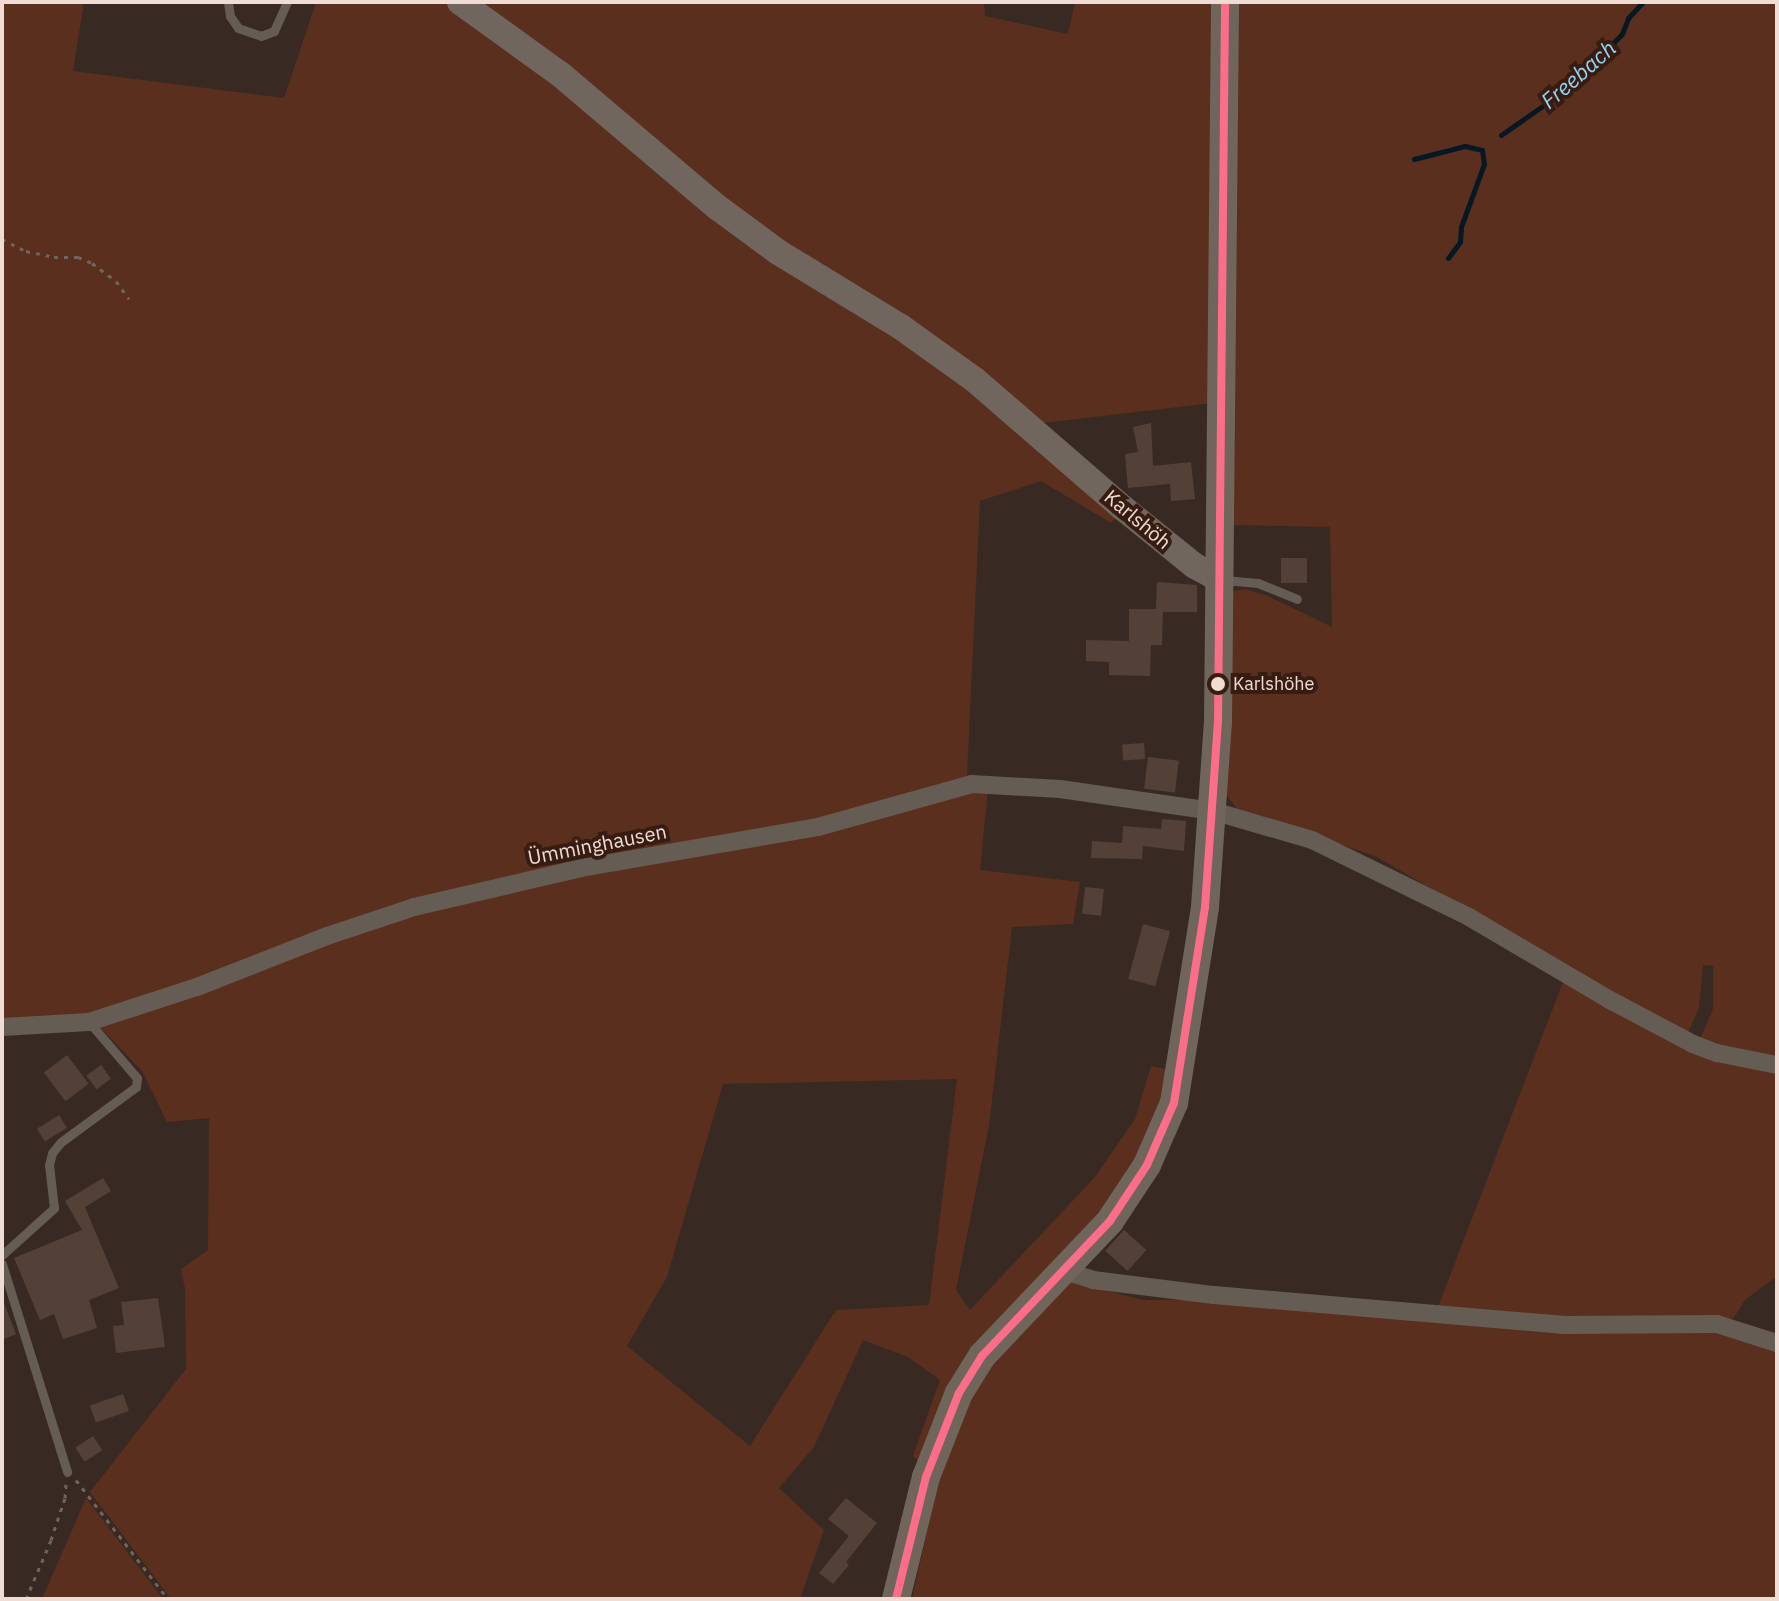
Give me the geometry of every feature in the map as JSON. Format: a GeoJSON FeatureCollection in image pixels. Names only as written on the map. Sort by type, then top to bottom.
{"type":"FeatureCollection","features":[{"type":"Feature","properties":{"kind":"main road","name":"Karlshöh"},"geometry":{"type":"LineString","coordinates":[[460,2],[560,74],[717,207],[778,252],[936,350],[1195,566],[1219,579]]}},
{"type":"Feature","properties":{"kind":"main road"},"geometry":{"type":"LineString","coordinates":[[896,1599],[940,1434],[959,1393],[982,1356],[1110,1221],[1137,1181],[1174,1103],[1194,990],[1213,811],[1219,579],[1225,2]]}},
{"type":"Feature","properties":{"kind":"street","name":"Ümminghausen"},"geometry":{"type":"LineString","coordinates":[[2,1027],[89,1022],[197,987],[327,936],[414,907],[581,868],[818,827],[962,785],[1060,789],[1213,811],[1312,840],[1383,872],[1693,1044],[1717,1053],[1777,1065]]}},
{"type":"Feature","properties":{"kind":"street"},"geometry":{"type":"LineString","coordinates":[[1061,1270],[1093,1280],[1214,1295],[1562,1325],[1717,1324],[1777,1343]]}},
{"type":"Feature","properties":{"kind":"lane"},"geometry":{"type":"LineString","coordinates":[[228,2],[230,16],[238,28],[261,36],[274,31],[287,2]]}},
{"type":"Feature","properties":{"kind":"lane","name":"Karlshöh"},"geometry":{"type":"LineString","coordinates":[[1219,579],[1258,583],[1297,599]]}},
{"type":"Feature","properties":{"kind":"lane"},"geometry":{"type":"LineString","coordinates":[[2,1255],[54,1208],[49,1165],[52,1153],[61,1142],[136,1087],[137,1078],[89,1022]]}},
{"type":"Feature","properties":{"kind":"lane"},"geometry":{"type":"LineString","coordinates":[[2,1264],[67,1472]]}},
{"type":"Feature","properties":{"kind":"path"},"geometry":{"type":"LineString","coordinates":[[2,239],[26,251],[54,257],[78,257],[92,263],[116,281],[129,299]]}},
{"type":"Feature","properties":{"kind":"path"},"geometry":{"type":"LineString","coordinates":[[26,1599],[65,1498],[67,1472]]}},
{"type":"Feature","properties":{"kind":"path"},"geometry":{"type":"LineString","coordinates":[[67,1472],[80,1483],[168,1599]]}},
{"type":"Feature","properties":{"kind":"shaded area"},"geometry":{"type":"Polygon","coordinates":[[[2,2],[84,2],[73,71],[284,98],[316,2],[458,2],[901,327],[1123,508],[1111,523],[1041,481],[980,501],[967,775],[988,789],[980,870],[1080,882],[1073,924],[1012,927],[989,1126],[956,1290],[970,1310],[1095,1177],[1135,1119],[1151,1066],[1174,1071],[1150,1144],[919,1461],[913,1456],[940,1380],[908,1357],[863,1340],[814,1447],[779,1488],[824,1530],[800,1599],[171,1599],[90,1492],[186,1369],[185,1289],[181,1269],[208,1250],[209,1118],[167,1122],[142,1071],[96,1023],[2,1027],[2,2]],[[957,1079],[723,1084],[667,1277],[627,1346],[750,1446],[836,1310],[929,1305],[957,1079]]]}},
{"type":"Feature","properties":{"kind":"shaded area"},"geometry":{"type":"Polygon","coordinates":[[[472,2],[984,2],[985,16],[1068,34],[1075,2],[1215,2],[1212,403],[1035,424],[780,249],[472,2]]]}},
{"type":"Feature","properties":{"kind":"shaded area"},"geometry":{"type":"Polygon","coordinates":[[[1233,2],[1777,2],[1777,1276],[1745,1300],[1733,1319],[1708,1315],[1610,1319],[1436,1312],[1565,977],[1699,1041],[1713,1009],[1713,966],[1703,965],[1699,1008],[1687,1035],[1375,856],[1237,809],[1226,794],[1231,592],[1245,589],[1268,596],[1332,627],[1330,527],[1230,525],[1233,2]]]}},
{"type":"Feature","properties":{"kind":"shaded area"},"geometry":{"type":"Polygon","coordinates":[[[1073,1282],[1143,1300],[1214,1300],[1697,1326],[1777,1345],[1777,1599],[912,1599],[941,1469],[962,1409],[986,1367],[1062,1284],[1073,1282]]]}},
{"type":"Feature","properties":{"kind":"shaded area"},"geometry":{"type":"Polygon","coordinates":[[[86,1498],[163,1599],[42,1599],[86,1498]]]}},
{"type":"Feature","properties":{"kind":"building"},"geometry":{"type":"Polygon","coordinates":[[[1151,423],[1153,466],[1191,462],[1195,499],[1171,501],[1170,484],[1128,488],[1125,454],[1138,452],[1133,427],[1151,423]]]}},
{"type":"Feature","properties":{"kind":"building"},"geometry":{"type":"Polygon","coordinates":[[[1281,558],[1307,558],[1307,583],[1281,583],[1281,558]]]}},
{"type":"Feature","properties":{"kind":"building"},"geometry":{"type":"Polygon","coordinates":[[[1157,582],[1197,585],[1197,612],[1163,612],[1162,645],[1151,645],[1150,676],[1109,675],[1109,662],[1086,661],[1086,640],[1129,641],[1129,609],[1156,609],[1157,582]]]}},
{"type":"Feature","properties":{"kind":"building"},"geometry":{"type":"Polygon","coordinates":[[[1144,743],[1145,759],[1123,760],[1122,745],[1144,743]]]}},
{"type":"Feature","properties":{"kind":"building"},"geometry":{"type":"Polygon","coordinates":[[[1148,757],[1179,761],[1175,793],[1144,789],[1148,757]]]}},
{"type":"Feature","properties":{"kind":"building"},"geometry":{"type":"Polygon","coordinates":[[[1162,819],[1186,821],[1184,851],[1143,846],[1142,859],[1091,858],[1092,841],[1122,843],[1123,826],[1161,829],[1162,819]]]}},
{"type":"Feature","properties":{"kind":"building"},"geometry":{"type":"Polygon","coordinates":[[[1085,887],[1104,889],[1101,916],[1082,914],[1085,887]]]}},
{"type":"Feature","properties":{"kind":"building"},"geometry":{"type":"Polygon","coordinates":[[[1143,924],[1170,931],[1155,986],[1128,979],[1143,924]]]}},
{"type":"Feature","properties":{"kind":"building"},"geometry":{"type":"Polygon","coordinates":[[[67,1055],[89,1084],[66,1101],[44,1072],[67,1055]]]}},
{"type":"Feature","properties":{"kind":"building"},"geometry":{"type":"Polygon","coordinates":[[[101,1065],[111,1079],[96,1089],[86,1076],[101,1065]]]}},
{"type":"Feature","properties":{"kind":"building"},"geometry":{"type":"Polygon","coordinates":[[[59,1115],[67,1128],[45,1141],[37,1129],[59,1115]]]}},
{"type":"Feature","properties":{"kind":"building"},"geometry":{"type":"Polygon","coordinates":[[[103,1178],[111,1191],[85,1207],[119,1288],[89,1300],[97,1328],[63,1339],[54,1314],[40,1320],[14,1258],[82,1230],[65,1201],[103,1178]]]}},
{"type":"Feature","properties":{"kind":"building"},"geometry":{"type":"Polygon","coordinates":[[[1124,1230],[1146,1250],[1128,1271],[1105,1251],[1124,1230]]]}},
{"type":"Feature","properties":{"kind":"building"},"geometry":{"type":"Polygon","coordinates":[[[2,1298],[16,1334],[2,1340],[2,1298]]]}},
{"type":"Feature","properties":{"kind":"building"},"geometry":{"type":"Polygon","coordinates":[[[158,1298],[165,1347],[116,1353],[113,1326],[124,1325],[121,1302],[158,1298]]]}},
{"type":"Feature","properties":{"kind":"building"},"geometry":{"type":"Polygon","coordinates":[[[123,1394],[129,1411],[96,1422],[90,1405],[123,1394]]]}},
{"type":"Feature","properties":{"kind":"building"},"geometry":{"type":"Polygon","coordinates":[[[93,1436],[102,1450],[85,1462],[75,1447],[93,1436]]]}},
{"type":"Feature","properties":{"kind":"building"},"geometry":{"type":"Polygon","coordinates":[[[846,1498],[877,1523],[833,1584],[819,1573],[849,1536],[828,1519],[846,1498]]]}},
{"type":"Feature","properties":{"kind":"waterway","name":"Freebach"},"geometry":{"type":"LineString","coordinates":[[1501,135],[1568,88],[1622,34],[1628,18],[1643,2]]}},
{"type":"Feature","properties":{"kind":"waterway"},"geometry":{"type":"LineString","coordinates":[[1414,159],[1465,146],[1482,150],[1484,164],[1461,227],[1460,242],[1448,258]]}},
{"type":"Feature","properties":{"kind":"transit line"},"geometry":{"type":"LineString","coordinates":[[896,1599],[926,1477],[959,1393],[982,1356],[1110,1221],[1147,1165],[1174,1103],[1205,907],[1218,723],[1225,2]]}},
{"type":"Feature","properties":{"kind":"place","name":"Karlshöhe"},"geometry":{"type":"Point","coordinates":[1218,684]}}]}
